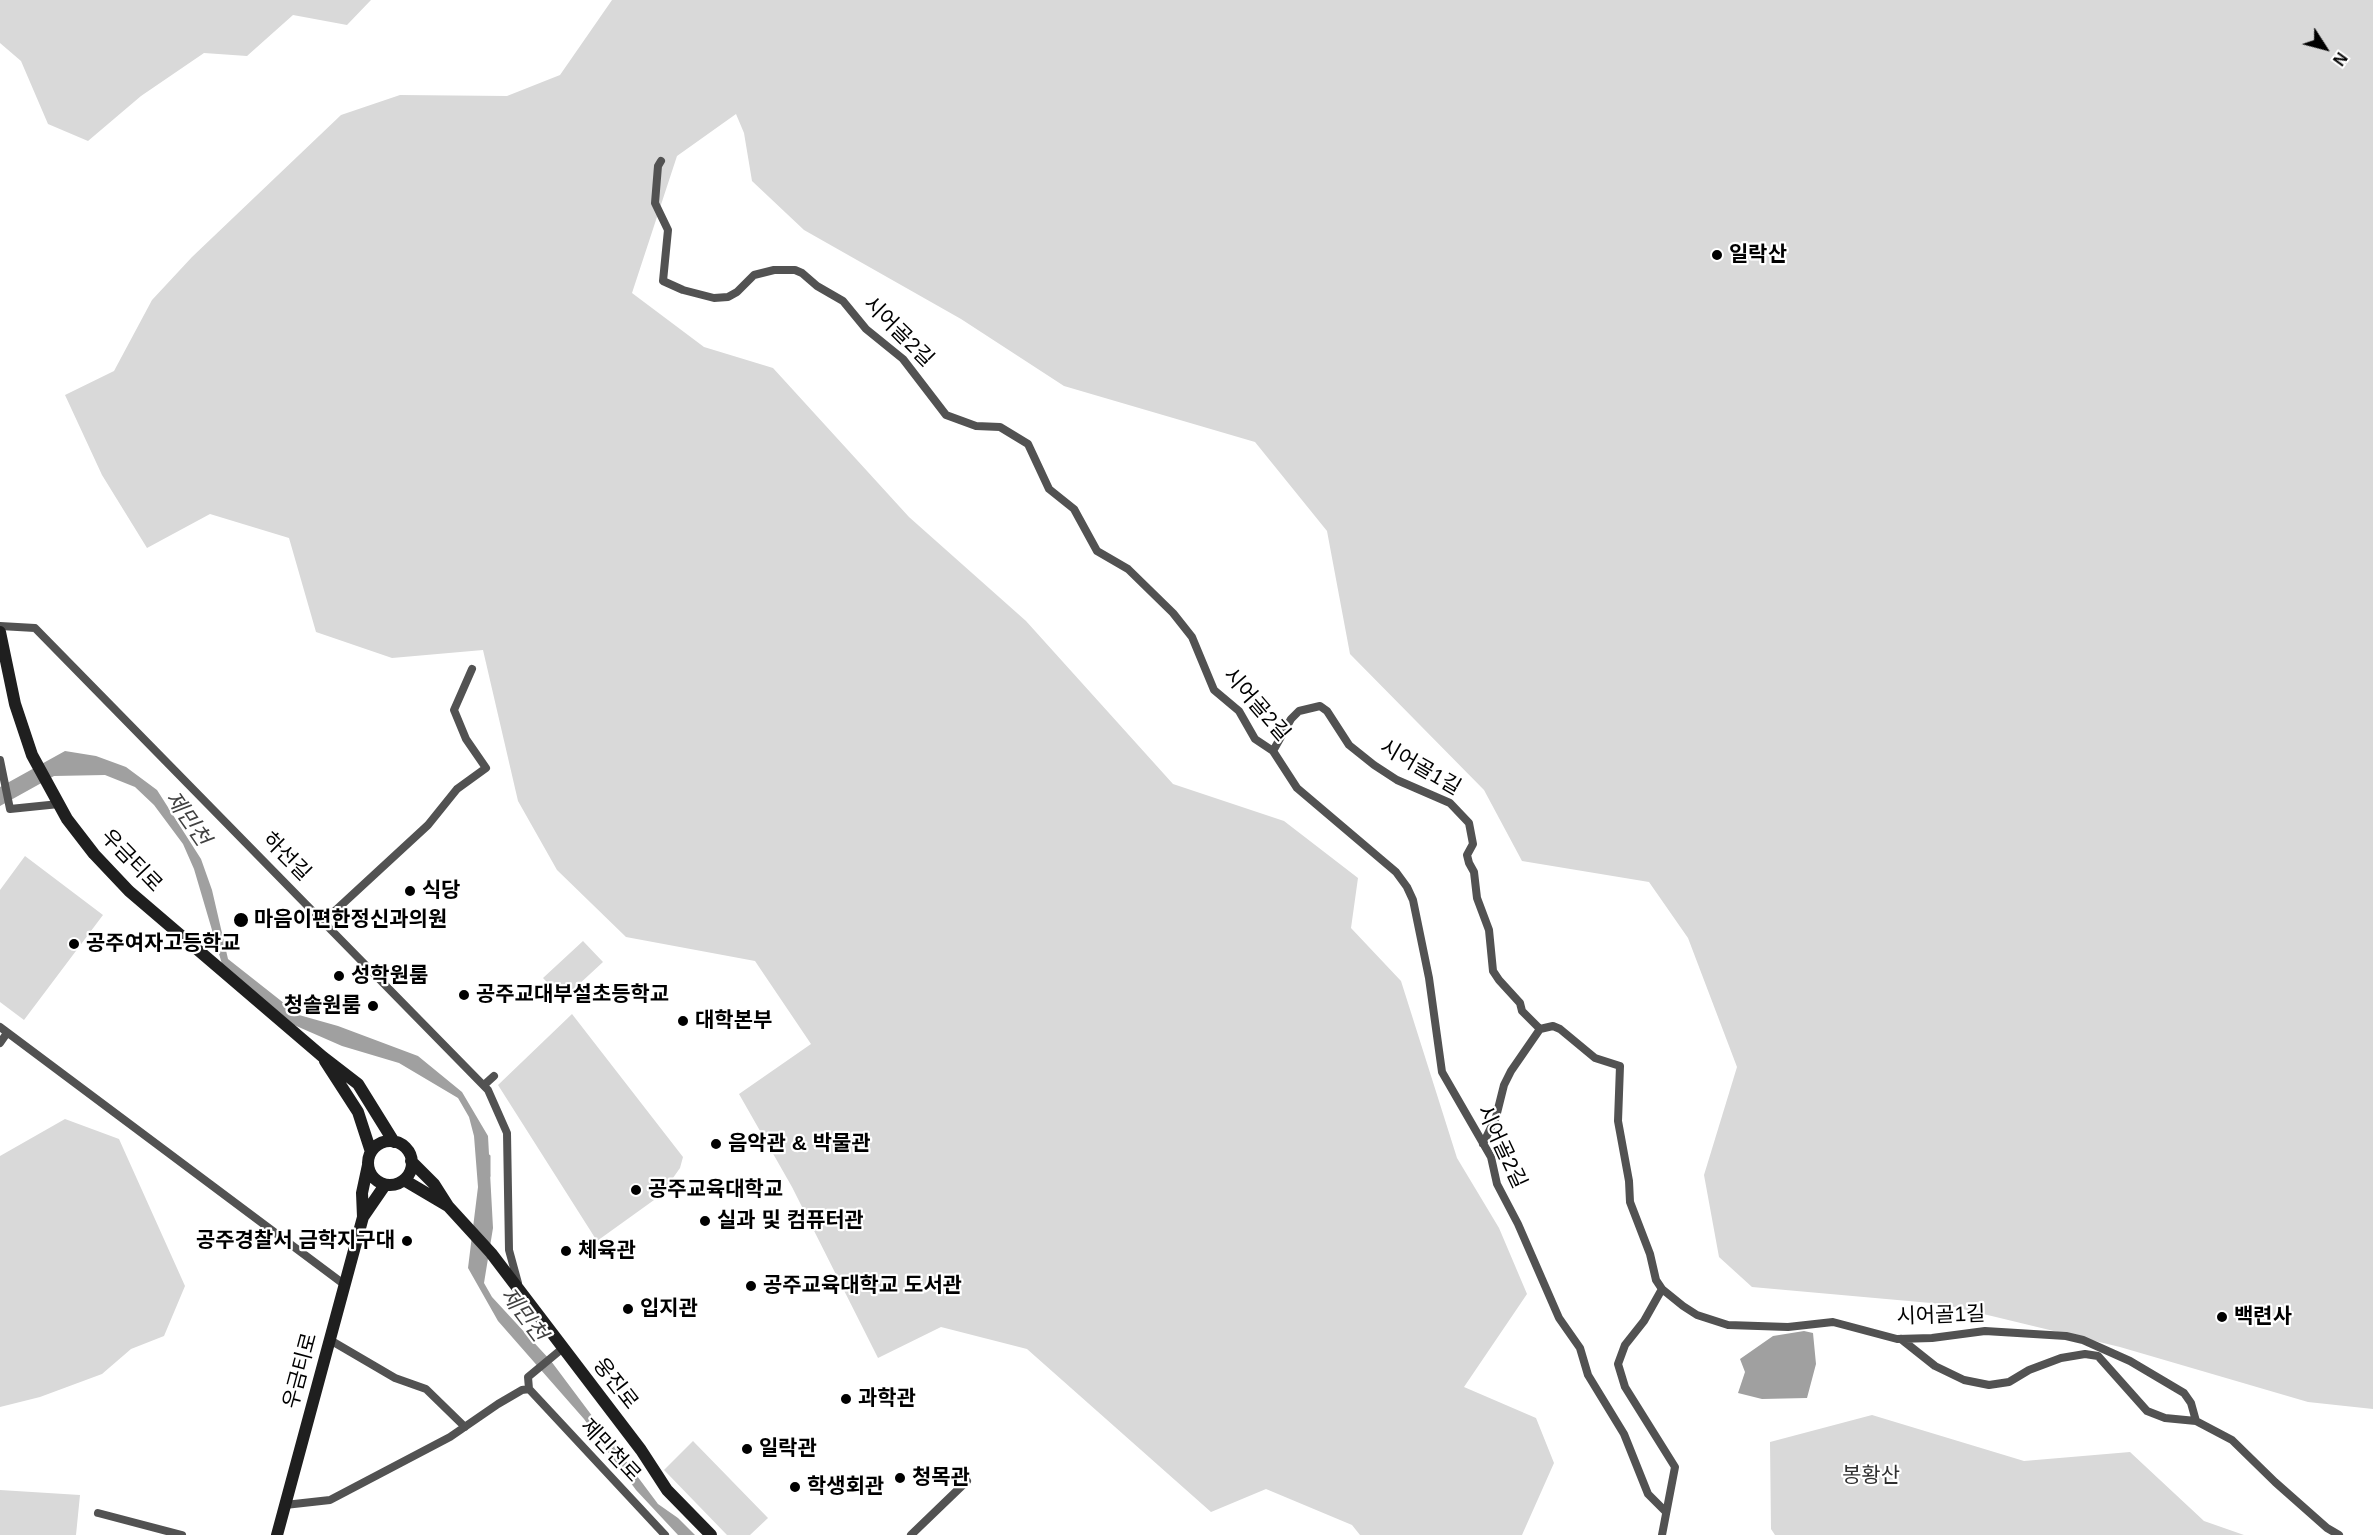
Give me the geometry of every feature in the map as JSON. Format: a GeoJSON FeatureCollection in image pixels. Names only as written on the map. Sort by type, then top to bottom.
{"type":"FeatureCollection","features":[{"type":"Feature","properties":{"kind":"main road","name":"우금티로"},"geometry":{"type":"LineString","coordinates":[[0,632],[15,704],[32,755],[67,819],[94,854],[129,891],[323,1057],[358,1084],[394,1142]]}},
{"type":"Feature","properties":{"kind":"main road","name":"우금티로"},"geometry":{"type":"LineString","coordinates":[[323,1057],[358,1112],[371,1152]]}},
{"type":"Feature","properties":{"kind":"main road"},"geometry":{"type":"LineString","coordinates":[[411,1161],[409,1174],[404,1180],[385,1185],[373,1178],[368,1166],[371,1152],[381,1143],[394,1142],[406,1149],[411,1161],[435,1184],[448,1206]]}},
{"type":"Feature","properties":{"kind":"main road","name":"우금티로"},"geometry":{"type":"LineString","coordinates":[[277,1535],[363,1217],[362,1193],[368,1166]]}},
{"type":"Feature","properties":{"kind":"main road"},"geometry":{"type":"LineString","coordinates":[[404,1180],[448,1206]]}},
{"type":"Feature","properties":{"kind":"main road","name":"우금티로"},"geometry":{"type":"LineString","coordinates":[[363,1217],[385,1185]]}},
{"type":"Feature","properties":{"kind":"main road","name":"웅진로"},"geometry":{"type":"LineString","coordinates":[[448,1206],[491,1253],[642,1449],[667,1490],[711,1535]]}},
{"type":"Feature","properties":{"kind":"street","name":"시어골2길"},"geometry":{"type":"LineString","coordinates":[[661,161],[658,166],[655,203],[668,230],[663,281],[699,295],[728,297],[742,288],[754,275],[795,270],[843,301],[866,329],[903,359],[946,415],[976,426],[1000,427],[1030,446],[1049,489],[1074,509],[1097,551],[1128,569],[1173,613],[1192,637],[1214,690],[1239,711],[1256,739],[1273,751],[1303,794],[1383,860],[1407,887],[1413,900],[1429,978],[1442,1072],[1491,1157],[1497,1184],[1518,1224],[1559,1318],[1580,1348],[1588,1375],[1624,1434],[1648,1494],[1666,1512]]}},
{"type":"Feature","properties":{"kind":"street","name":"하선길"},"geometry":{"type":"LineString","coordinates":[[0,626],[35,627],[176,774],[484,1085],[499,1109],[507,1132],[509,1250],[522,1295]]}},
{"type":"Feature","properties":{"kind":"street"},"geometry":{"type":"LineString","coordinates":[[324,921],[428,825],[457,789],[486,768],[466,739],[454,710],[472,669]]}},
{"type":"Feature","properties":{"kind":"street","name":"시어골1길"},"geometry":{"type":"LineString","coordinates":[[1273,751],[1291,719],[1299,711],[1320,706],[1327,711],[1349,745],[1374,765],[1397,780],[1450,803],[1461,813],[1473,832],[1473,844],[1467,855],[1474,872],[1477,898],[1489,930],[1493,971],[1508,992],[1520,1003],[1522,1011],[1540,1029]]}},
{"type":"Feature","properties":{"kind":"street"},"geometry":{"type":"LineString","coordinates":[[0,760],[10,809],[59,804]]}},
{"type":"Feature","properties":{"kind":"street"},"geometry":{"type":"LineString","coordinates":[[1484,1144],[1496,1117],[1504,1085],[1540,1029],[1553,1026],[1560,1029],[1595,1058],[1620,1066],[1618,1121],[1629,1180],[1630,1202],[1650,1254],[1656,1280],[1662,1290],[1644,1321],[1625,1346],[1618,1364],[1625,1387],[1675,1467],[1662,1535]]}},
{"type":"Feature","properties":{"kind":"street"},"geometry":{"type":"LineString","coordinates":[[0,1043],[4,1030],[345,1285]]}},
{"type":"Feature","properties":{"kind":"street"},"geometry":{"type":"LineString","coordinates":[[484,1085],[495,1076]]}},
{"type":"Feature","properties":{"kind":"street","name":"시어골1길"},"geometry":{"type":"LineString","coordinates":[[1662,1290],[1697,1316],[1728,1325],[1788,1328],[1833,1322],[1901,1339],[1932,1338],[1985,1330],[2066,1336],[2083,1340],[2130,1362],[2184,1393],[2191,1403],[2196,1421]]}},
{"type":"Feature","properties":{"kind":"street"},"geometry":{"type":"LineString","coordinates":[[1901,1339],[1935,1366],[1964,1380],[1989,1385],[2009,1382],[2029,1370],[2061,1359],[2085,1354],[2098,1356],[2147,1411],[2165,1418],[2196,1421],[2232,1440],[2275,1482],[2327,1528],[2339,1535]]}},
{"type":"Feature","properties":{"kind":"street"},"geometry":{"type":"LineString","coordinates":[[330,1340],[395,1378],[426,1389],[465,1427]]}},
{"type":"Feature","properties":{"kind":"street"},"geometry":{"type":"LineString","coordinates":[[285,1505],[330,1500],[465,1427],[522,1390],[529,1389],[528,1377],[563,1348]]}},
{"type":"Feature","properties":{"kind":"street","name":"제민천로"},"geometry":{"type":"LineString","coordinates":[[529,1389],[665,1535]]}},
{"type":"Feature","properties":{"kind":"street"},"geometry":{"type":"LineString","coordinates":[[911,1535],[967,1481]]}},
{"type":"Feature","properties":{"kind":"street"},"geometry":{"type":"LineString","coordinates":[[98,1513],[182,1535]]}},
{"type":"Feature","properties":{"kind":"green space"},"geometry":{"type":"Polygon","coordinates":[[[0,0],[371,0],[347,25],[293,15],[247,56],[204,53],[141,96],[88,141],[48,124],[21,61],[0,43],[0,0]]]}},
{"type":"Feature","properties":{"kind":"green space"},"geometry":{"type":"Polygon","coordinates":[[[612,0],[2373,0],[2373,1409],[2308,1402],[2120,1347],[1942,1304],[1752,1287],[1719,1257],[1704,1175],[1737,1067],[1688,938],[1649,882],[1522,861],[1484,790],[1350,654],[1327,531],[1255,442],[1064,386],[961,319],[804,230],[752,181],[744,133],[736,114],[677,156],[632,293],[704,347],[773,368],[909,517],[1026,621],[1173,784],[1284,821],[1358,878],[1351,928],[1401,981],[1457,1158],[1499,1228],[1527,1294],[1464,1387],[1536,1418],[1554,1463],[1522,1535],[1360,1535],[1352,1525],[1266,1489],[1211,1512],[1027,1349],[941,1327],[878,1358],[792,1187],[739,1094],[811,1044],[755,961],[626,937],[557,870],[518,801],[483,650],[392,658],[316,632],[289,538],[210,514],[147,548],[102,475],[65,395],[114,371],[152,300],[192,257],[341,115],[400,95],[507,96],[560,75],[612,0]]]}},
{"type":"Feature","properties":{"kind":"green space"},"geometry":{"type":"Polygon","coordinates":[[[25,856],[103,915],[24,1020],[0,1002],[0,890],[25,856]]]}},
{"type":"Feature","properties":{"kind":"green space"},"geometry":{"type":"Polygon","coordinates":[[[583,941],[603,962],[563,999],[543,978],[583,941]]]}},
{"type":"Feature","properties":{"kind":"green space"},"geometry":{"type":"Polygon","coordinates":[[[572,1014],[683,1157],[680,1168],[661,1195],[597,1241],[498,1085],[572,1014]]]}},
{"type":"Feature","properties":{"kind":"green space"},"geometry":{"type":"Polygon","coordinates":[[[65,1119],[119,1139],[185,1286],[164,1336],[131,1349],[102,1374],[40,1397],[0,1407],[0,1156],[65,1119]]]}},
{"type":"Feature","properties":{"kind":"green space","name":"봉황산"},"geometry":{"type":"Polygon","coordinates":[[[1872,1415],[2024,1461],[2130,1452],[2204,1521],[2244,1535],[1775,1535],[1771,1529],[1770,1442],[1872,1415]]]}},
{"type":"Feature","properties":{"kind":"green space"},"geometry":{"type":"Polygon","coordinates":[[[693,1441],[768,1518],[750,1535],[727,1535],[664,1470],[693,1441]]]}},
{"type":"Feature","properties":{"kind":"green space"},"geometry":{"type":"Polygon","coordinates":[[[0,1490],[80,1495],[76,1535],[0,1535],[0,1490]]]}},
{"type":"Feature","properties":{"kind":"shaded area","name":"제민천"},"geometry":{"type":"Polygon","coordinates":[[[65,751],[96,756],[126,767],[157,790],[201,859],[212,890],[228,959],[299,1015],[338,1026],[418,1056],[462,1092],[488,1136],[493,1228],[484,1283],[492,1297],[551,1361],[658,1504],[678,1518],[695,1535],[678,1535],[636,1490],[584,1419],[498,1321],[468,1268],[478,1187],[474,1136],[469,1117],[458,1098],[399,1063],[342,1046],[294,1025],[222,964],[194,869],[183,844],[154,805],[135,787],[105,775],[54,776],[0,806],[0,787],[65,751]]]}},
{"type":"Feature","properties":{"kind":"shaded area"},"geometry":{"type":"Polygon","coordinates":[[[1804,1331],[1813,1333],[1816,1364],[1807,1398],[1762,1399],[1738,1393],[1745,1372],[1740,1359],[1773,1336],[1804,1331]]]}},
{"type":"Feature","properties":{"kind":"waterway","name":"제민천"},"geometry":{"type":"LineString","coordinates":[[489,1156],[489,1176]]}},
{"type":"Feature","properties":{"kind":"place","name":"일락산"},"geometry":{"type":"Point","coordinates":[1717,255]}},
{"type":"Feature","properties":{"kind":"place","name":"식당"},"geometry":{"type":"Point","coordinates":[410,891]}},
{"type":"Feature","properties":{"kind":"place","name":"마음이편한정신과의원"},"geometry":{"type":"Point","coordinates":[241,920]}},
{"type":"Feature","properties":{"kind":"place","name":"공주여자고등학교"},"geometry":{"type":"Point","coordinates":[74,944]}},
{"type":"Feature","properties":{"kind":"place","name":"성학원룸"},"geometry":{"type":"Point","coordinates":[339,976]}},
{"type":"Feature","properties":{"kind":"place","name":"공주교대부설초등학교"},"geometry":{"type":"Point","coordinates":[464,995]}},
{"type":"Feature","properties":{"kind":"place","name":"청솔원룸"},"geometry":{"type":"Point","coordinates":[373,1006]}},
{"type":"Feature","properties":{"kind":"place","name":"대학본부"},"geometry":{"type":"Point","coordinates":[683,1021]}},
{"type":"Feature","properties":{"kind":"place","name":"음악관 & 박물관"},"geometry":{"type":"Point","coordinates":[716,1144]}},
{"type":"Feature","properties":{"kind":"place","name":"공주교육대학교"},"geometry":{"type":"Point","coordinates":[636,1190]}},
{"type":"Feature","properties":{"kind":"place","name":"실과 및 컴퓨터관"},"geometry":{"type":"Point","coordinates":[705,1221]}},
{"type":"Feature","properties":{"kind":"place","name":"공주경찰서 금학지구대"},"geometry":{"type":"Point","coordinates":[407,1241]}},
{"type":"Feature","properties":{"kind":"place","name":"체육관"},"geometry":{"type":"Point","coordinates":[566,1251]}},
{"type":"Feature","properties":{"kind":"place","name":"공주교육대학교 도서관"},"geometry":{"type":"Point","coordinates":[751,1286]}},
{"type":"Feature","properties":{"kind":"place","name":"입지관"},"geometry":{"type":"Point","coordinates":[628,1309]}},
{"type":"Feature","properties":{"kind":"place","name":"백련사"},"geometry":{"type":"Point","coordinates":[2222,1317]}},
{"type":"Feature","properties":{"kind":"place","name":"과학관"},"geometry":{"type":"Point","coordinates":[846,1399]}},
{"type":"Feature","properties":{"kind":"place","name":"일락관"},"geometry":{"type":"Point","coordinates":[747,1449]}},
{"type":"Feature","properties":{"kind":"place","name":"청목관"},"geometry":{"type":"Point","coordinates":[900,1478]}},
{"type":"Feature","properties":{"kind":"place","name":"학생회관"},"geometry":{"type":"Point","coordinates":[795,1487]}}]}
